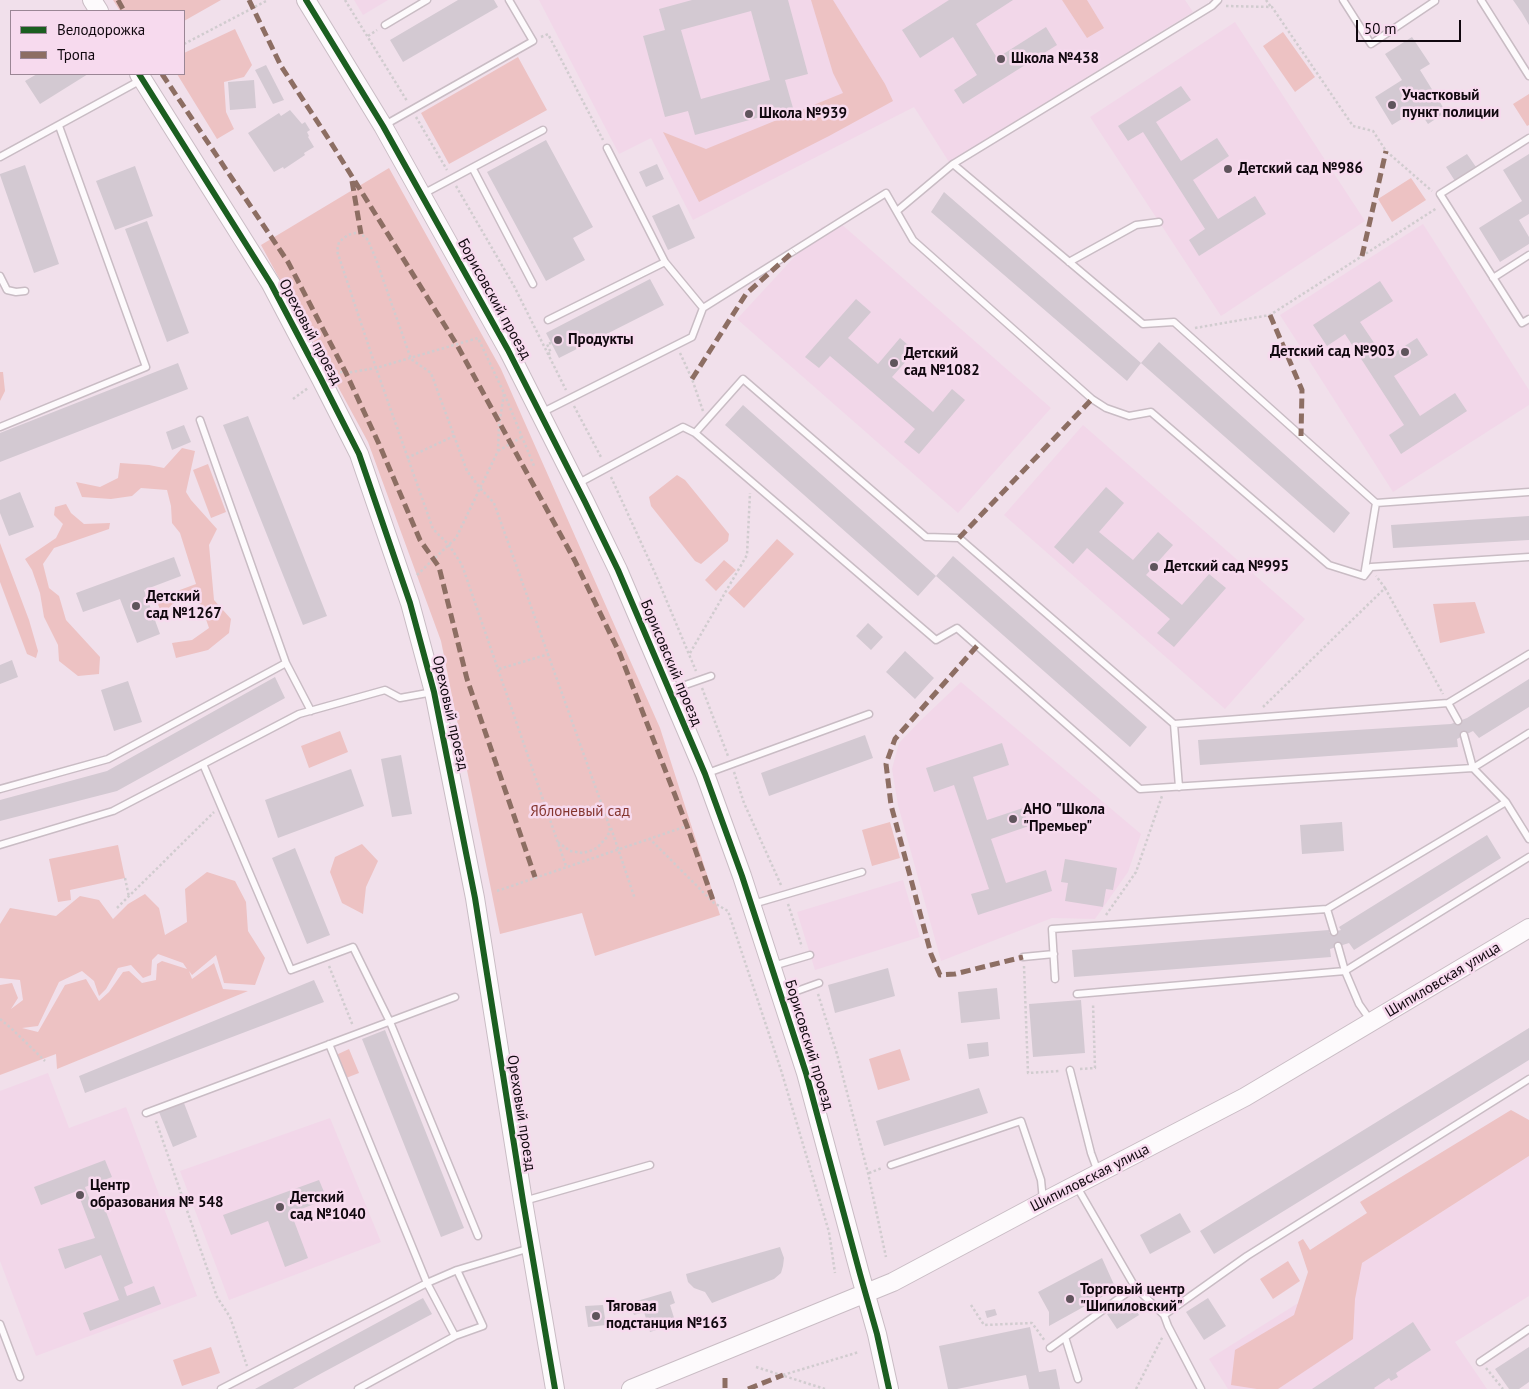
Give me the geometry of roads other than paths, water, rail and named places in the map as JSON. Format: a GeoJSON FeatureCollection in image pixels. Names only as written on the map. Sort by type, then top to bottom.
{"type":"FeatureCollection","features":[{"type":"Feature","properties":{"kind":"street","name":"Борисовский проезд"},"geometry":{"type":"LineString","coordinates":[[306,0],[383,126],[490,316],[541,414],[618,570],[705,774],[752,904],[806,1073],[877,1334],[889,1389]]}},
{"type":"Feature","properties":{"kind":"street","name":"Ореховый проезд"},"geometry":{"type":"LineString","coordinates":[[141,77],[271,284],[359,454],[410,603],[434,692],[475,898],[555,1389]]}},
{"type":"Feature","properties":{"kind":"street","name":"Шипиловская улица"},"geometry":{"type":"LineString","coordinates":[[632,1389],[893,1282],[1245,1097],[1529,928]]}},
{"type":"Feature","properties":{"kind":"lane"},"geometry":{"type":"LineString","coordinates":[[385,25],[427,0]]}},
{"type":"Feature","properties":{"kind":"lane"},"geometry":{"type":"LineString","coordinates":[[383,126],[533,41],[509,0]]}},
{"type":"Feature","properties":{"kind":"lane"},"geometry":{"type":"LineString","coordinates":[[897,211],[953,164],[1212,6],[1218,0]]}},
{"type":"Feature","properties":{"kind":"lane"},"geometry":{"type":"LineString","coordinates":[[1343,0],[1371,44],[1435,0]]}},
{"type":"Feature","properties":{"kind":"lane"},"geometry":{"type":"LineString","coordinates":[[1481,0],[1529,76]]}},
{"type":"Feature","properties":{"kind":"lane"},"geometry":{"type":"LineString","coordinates":[[0,157],[58,126],[141,77]]}},
{"type":"Feature","properties":{"kind":"lane"},"geometry":{"type":"LineString","coordinates":[[0,427],[146,367],[58,126]]}},
{"type":"Feature","properties":{"kind":"lane"},"geometry":{"type":"LineString","coordinates":[[421,195],[473,169],[543,130]]}},
{"type":"Feature","properties":{"kind":"lane"},"geometry":{"type":"LineString","coordinates":[[1529,138],[1440,194],[1522,323],[1529,319]]}},
{"type":"Feature","properties":{"kind":"lane"},"geometry":{"type":"LineString","coordinates":[[607,148],[665,262],[702,308]]}},
{"type":"Feature","properties":{"kind":"lane"},"geometry":{"type":"LineString","coordinates":[[953,164],[1143,324],[1174,322],[1376,503],[1529,492]]}},
{"type":"Feature","properties":{"kind":"lane"},"geometry":{"type":"LineString","coordinates":[[473,169],[533,284]]}},
{"type":"Feature","properties":{"kind":"lane"},"geometry":{"type":"LineString","coordinates":[[541,414],[692,337],[702,308],[886,193],[913,240],[1092,399],[1106,408],[1129,416],[1151,412],[1329,565],[1364,576]]}},
{"type":"Feature","properties":{"kind":"lane"},"geometry":{"type":"LineString","coordinates":[[1069,262],[1136,225],[1159,222]]}},
{"type":"Feature","properties":{"kind":"lane"},"geometry":{"type":"LineString","coordinates":[[1493,278],[1529,255]]}},
{"type":"Feature","properties":{"kind":"lane"},"geometry":{"type":"LineString","coordinates":[[548,320],[665,262]]}},
{"type":"Feature","properties":{"kind":"lane"},"geometry":{"type":"LineString","coordinates":[[0,276],[7,290],[25,291]]}},
{"type":"Feature","properties":{"kind":"lane"},"geometry":{"type":"LineString","coordinates":[[695,433],[743,379],[926,538],[958,538],[1174,724],[1179,787]]}},
{"type":"Feature","properties":{"kind":"lane"},"geometry":{"type":"LineString","coordinates":[[200,420],[286,663],[311,711]]}},
{"type":"Feature","properties":{"kind":"lane"},"geometry":{"type":"LineString","coordinates":[[576,485],[683,427],[695,433],[936,640],[957,628],[1140,789],[1473,768],[1529,733]]}},
{"type":"Feature","properties":{"kind":"lane"},"geometry":{"type":"LineString","coordinates":[[1364,576],[1376,503]]}},
{"type":"Feature","properties":{"kind":"lane"},"geometry":{"type":"LineString","coordinates":[[1364,576],[1371,567],[1529,557]]}},
{"type":"Feature","properties":{"kind":"lane"},"geometry":{"type":"LineString","coordinates":[[1174,724],[1448,703],[1529,654]]}},
{"type":"Feature","properties":{"kind":"lane"},"geometry":{"type":"LineString","coordinates":[[0,789],[108,759],[286,663]]}},
{"type":"Feature","properties":{"kind":"lane"},"geometry":{"type":"LineString","coordinates":[[669,690],[712,676]]}},
{"type":"Feature","properties":{"kind":"lane"},"geometry":{"type":"LineString","coordinates":[[0,845],[113,811],[299,714],[385,690],[400,698],[434,692]]}},
{"type":"Feature","properties":{"kind":"lane"},"geometry":{"type":"LineString","coordinates":[[1448,703],[1458,721]]}},
{"type":"Feature","properties":{"kind":"lane"},"geometry":{"type":"LineString","coordinates":[[705,774],[869,714]]}},
{"type":"Feature","properties":{"kind":"lane"},"geometry":{"type":"LineString","coordinates":[[1464,735],[1473,768],[1506,802],[1529,839]]}},
{"type":"Feature","properties":{"kind":"lane"},"geometry":{"type":"LineString","coordinates":[[202,764],[291,970],[353,947],[390,1022],[478,1236]]}},
{"type":"Feature","properties":{"kind":"lane"},"geometry":{"type":"LineString","coordinates":[[1055,979],[1052,929],[1327,909],[1506,802]]}},
{"type":"Feature","properties":{"kind":"lane"},"geometry":{"type":"LineString","coordinates":[[1077,994],[1345,971],[1529,857]]}},
{"type":"Feature","properties":{"kind":"lane"},"geometry":{"type":"LineString","coordinates":[[752,904],[862,872]]}},
{"type":"Feature","properties":{"kind":"lane"},"geometry":{"type":"LineString","coordinates":[[1327,909],[1334,932]]}},
{"type":"Feature","properties":{"kind":"lane"},"geometry":{"type":"LineString","coordinates":[[1338,946],[1345,971],[1358,1004],[1372,1022]]}},
{"type":"Feature","properties":{"kind":"lane"},"geometry":{"type":"LineString","coordinates":[[1023,956],[1054,954]]}},
{"type":"Feature","properties":{"kind":"lane"},"geometry":{"type":"LineString","coordinates":[[772,966],[810,956]]}},
{"type":"Feature","properties":{"kind":"lane"},"geometry":{"type":"LineString","coordinates":[[782,996],[819,984]]}},
{"type":"Feature","properties":{"kind":"lane"},"geometry":{"type":"LineString","coordinates":[[149,1112],[455,997]]}},
{"type":"Feature","properties":{"kind":"lane"},"geometry":{"type":"LineString","coordinates":[[329,1044],[427,1283],[455,1336]]}},
{"type":"Feature","properties":{"kind":"lane"},"geometry":{"type":"LineString","coordinates":[[1070,1070],[1091,1153],[1099,1173]]}},
{"type":"Feature","properties":{"kind":"lane"},"geometry":{"type":"LineString","coordinates":[[1164,1315],[1247,1256],[1529,1079]]}},
{"type":"Feature","properties":{"kind":"lane"},"geometry":{"type":"LineString","coordinates":[[891,1165],[1021,1121],[1041,1180],[1043,1202]]}},
{"type":"Feature","properties":{"kind":"lane"},"geometry":{"type":"LineString","coordinates":[[523,1201],[650,1165]]}},
{"type":"Feature","properties":{"kind":"lane"},"geometry":{"type":"LineString","coordinates":[[1076,1185],[1135,1287],[1164,1315],[1200,1389]]}},
{"type":"Feature","properties":{"kind":"lane"},"geometry":{"type":"LineString","coordinates":[[221,1389],[427,1283],[457,1270],[531,1247]]}},
{"type":"Feature","properties":{"kind":"lane"},"geometry":{"type":"LineString","coordinates":[[358,1389],[455,1336],[483,1326],[457,1270]]}},
{"type":"Feature","properties":{"kind":"lane"},"geometry":{"type":"LineString","coordinates":[[1050,1348],[1135,1287]]}},
{"type":"Feature","properties":{"kind":"lane"},"geometry":{"type":"LineString","coordinates":[[0,1324],[20,1377]]}},
{"type":"Feature","properties":{"kind":"lane"},"geometry":{"type":"LineString","coordinates":[[1480,1362],[1529,1329]]}},
{"type":"Feature","properties":{"kind":"lane"},"geometry":{"type":"LineString","coordinates":[[1065,1337],[1078,1378]]}},
{"type":"Feature","properties":{"kind":"place","name":"Школа №438"},"geometry":{"type":"Point","coordinates":[1001,59]}},
{"type":"Feature","properties":{"kind":"place","name":"Участковый пункт полиции"},"geometry":{"type":"Point","coordinates":[1392,105]}},
{"type":"Feature","properties":{"kind":"place","name":"Школа №939"},"geometry":{"type":"Point","coordinates":[749,114]}},
{"type":"Feature","properties":{"kind":"place","name":"Детский сад №986"},"geometry":{"type":"Point","coordinates":[1228,169]}},
{"type":"Feature","properties":{"kind":"place","name":"Продукты"},"geometry":{"type":"Point","coordinates":[558,340]}},
{"type":"Feature","properties":{"kind":"place","name":"Детский сад №903"},"geometry":{"type":"Point","coordinates":[1405,352]}},
{"type":"Feature","properties":{"kind":"place","name":"Детский сад №1082"},"geometry":{"type":"Point","coordinates":[894,363]}},
{"type":"Feature","properties":{"kind":"place","name":"Детский сад №995"},"geometry":{"type":"Point","coordinates":[1154,567]}},
{"type":"Feature","properties":{"kind":"place","name":"Детский сад №1267"},"geometry":{"type":"Point","coordinates":[136,606]}},
{"type":"Feature","properties":{"kind":"place","name":"АНО \"Школа \"Премьер\""},"geometry":{"type":"Point","coordinates":[1013,819]}},
{"type":"Feature","properties":{"kind":"place","name":"Центр образования № 548"},"geometry":{"type":"Point","coordinates":[80,1195]}},
{"type":"Feature","properties":{"kind":"place","name":"Детский сад №1040"},"geometry":{"type":"Point","coordinates":[280,1207]}},
{"type":"Feature","properties":{"kind":"place","name":"Торговый центр \"Шипиловский\""},"geometry":{"type":"Point","coordinates":[1070,1299]}},
{"type":"Feature","properties":{"kind":"place","name":"Тяговая подстанция №163"},"geometry":{"type":"Point","coordinates":[596,1316]}},
{"type":"Feature","properties":{"kind":"park label","name":"Яблоневый сад"},"geometry":{"type":"Point","coordinates":[580,812]}}]}
